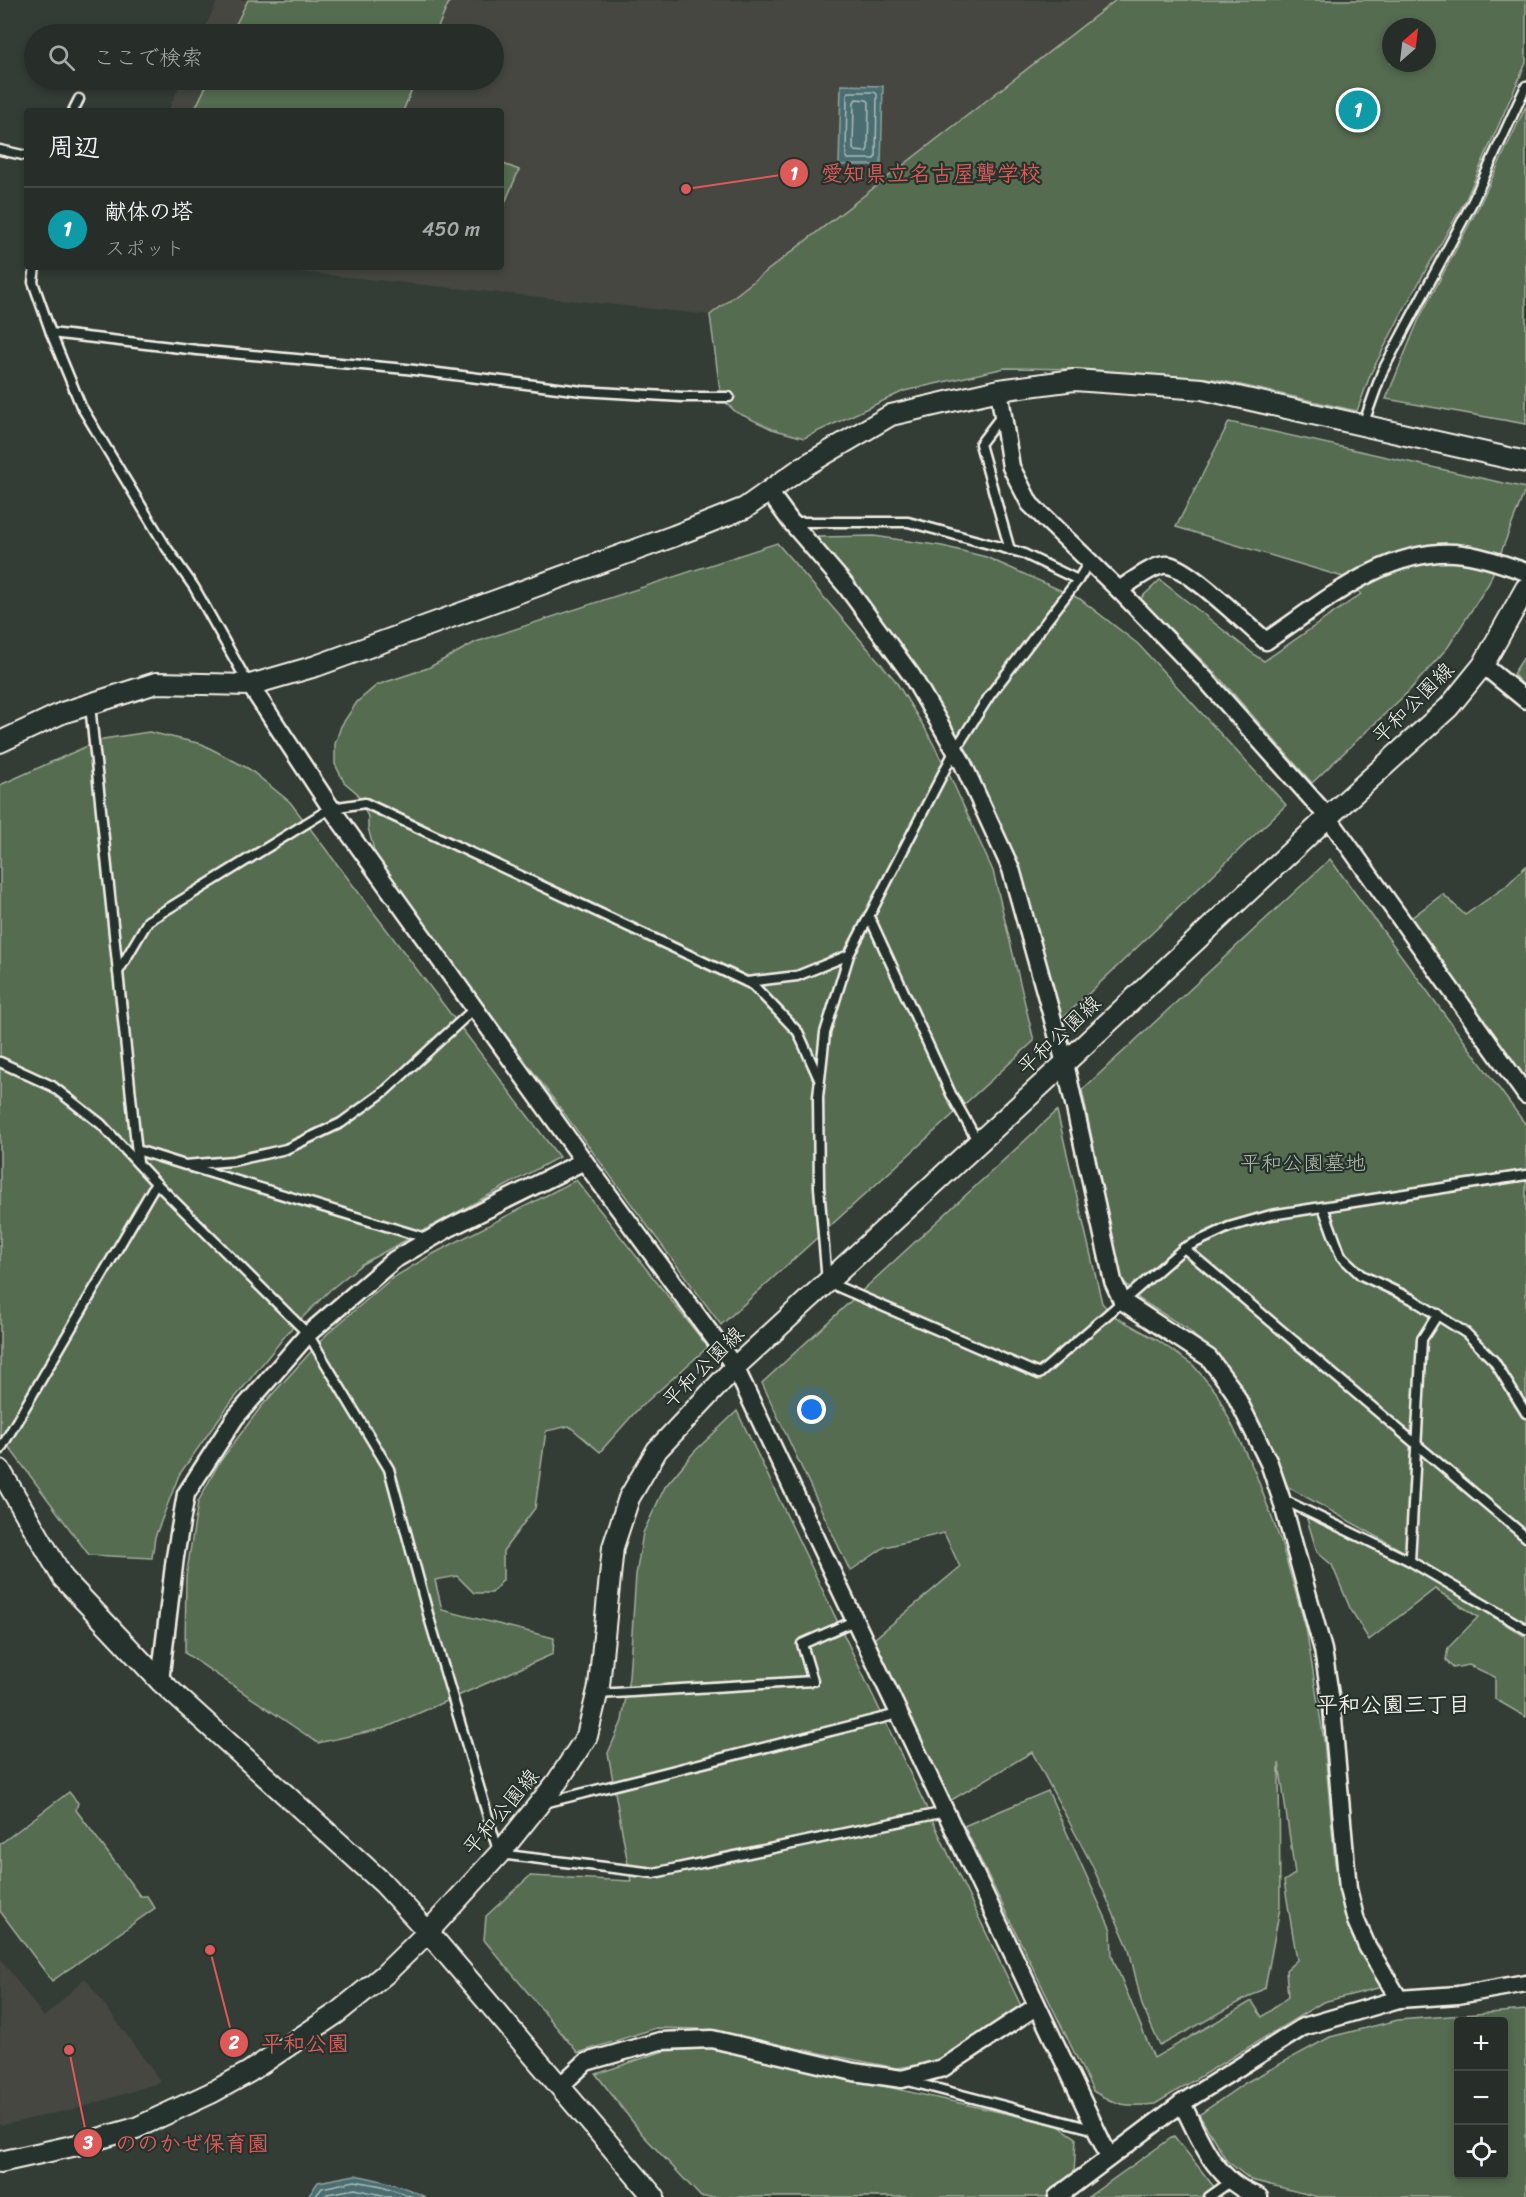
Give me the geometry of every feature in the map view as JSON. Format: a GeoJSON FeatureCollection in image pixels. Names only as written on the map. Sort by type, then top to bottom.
{"type":"FeatureCollection","features":[{"type":"Feature","properties":{"kind":"street"},"geometry":{"type":"LineString","coordinates":[[0,742],[62,713],[156,683],[250,685],[316,666],[745,508],[803,467],[891,415],[999,390],[1074,380],[1202,389],[1526,462]]}},
{"type":"Feature","properties":{"kind":"street"},"geometry":{"type":"LineString","coordinates":[[999,390],[1011,467],[1030,504],[1119,590],[1206,680],[1328,817],[1526,1095]]}},
{"type":"Feature","properties":{"kind":"street"},"geometry":{"type":"LineString","coordinates":[[769,492],[791,522],[846,586],[912,676],[955,750],[1011,869],[1065,1063],[1113,1281],[1122,1301],[1209,1358],[1233,1390],[1269,1463],[1281,1498],[1323,1650],[1332,1708],[1348,1889],[1356,1922],[1367,1946],[1399,1999]]}},
{"type":"Feature","properties":{"kind":"street"},"geometry":{"type":"LineString","coordinates":[[1119,590],[1155,568],[1167,564],[1188,574],[1266,641],[1344,589],[1384,566],[1422,554],[1456,553],[1491,560],[1526,572]]}},
{"type":"Feature","properties":{"kind":"street","name":"平和公園線"},"geometry":{"type":"LineString","coordinates":[[0,2162],[77,2145],[136,2128],[211,2093],[249,2072],[337,2013],[384,1975],[428,1932],[499,1854],[557,1782],[587,1736],[597,1694],[613,1547],[629,1498],[657,1450],[735,1366],[1449,707],[1483,665],[1524,598]]}},
{"type":"Feature","properties":{"kind":"street"},"geometry":{"type":"LineString","coordinates":[[1483,665],[1526,700]]}},
{"type":"Feature","properties":{"kind":"street"},"geometry":{"type":"LineString","coordinates":[[250,685],[331,808],[584,1161],[735,1366],[1109,2157]]}},
{"type":"Feature","properties":{"kind":"street"},"geometry":{"type":"LineString","coordinates":[[160,1681],[174,1557],[186,1494],[235,1418],[308,1334],[393,1260],[451,1227],[584,1161]]}},
{"type":"Feature","properties":{"kind":"street"},"geometry":{"type":"LineString","coordinates":[[0,1470],[63,1578],[160,1681],[382,1883],[428,1932],[654,2197]]}},
{"type":"Feature","properties":{"kind":"street"},"geometry":{"type":"LineString","coordinates":[[1057,2197],[1182,2103],[1303,2026],[1399,1999],[1458,1995],[1526,1983]]}},
{"type":"Feature","properties":{"kind":"street"},"geometry":{"type":"LineString","coordinates":[[560,2086],[586,2062],[660,2041],[712,2039],[855,2072],[902,2079],[943,2068],[1037,2006]]}},
{"type":"Feature","properties":{"kind":"street"},"geometry":{"type":"LineString","coordinates":[[1182,2103],[1211,2161],[1230,2182],[1259,2197]]}},
{"type":"Feature","properties":{"kind":"lane"},"geometry":{"type":"LineString","coordinates":[[1363,425],[1382,372],[1473,201],[1526,86]]}},
{"type":"Feature","properties":{"kind":"lane"},"geometry":{"type":"LineString","coordinates":[[74,108],[79,99]]}},
{"type":"Feature","properties":{"kind":"lane"},"geometry":{"type":"LineString","coordinates":[[0,150],[24,155]]}},
{"type":"Feature","properties":{"kind":"lane"},"geometry":{"type":"LineString","coordinates":[[35,270],[33,282],[81,406],[166,547],[194,587],[250,685]]}},
{"type":"Feature","properties":{"kind":"lane"},"geometry":{"type":"LineString","coordinates":[[51,333],[197,350],[406,369],[582,391],[682,397],[729,397]]}},
{"type":"Feature","properties":{"kind":"lane"},"geometry":{"type":"LineString","coordinates":[[1003,413],[980,444],[1010,550]]}},
{"type":"Feature","properties":{"kind":"lane"},"geometry":{"type":"LineString","coordinates":[[791,522],[908,522],[1022,554],[1078,580]]}},
{"type":"Feature","properties":{"kind":"lane"},"geometry":{"type":"LineString","coordinates":[[1089,562],[1078,580],[990,695],[955,750],[849,955],[825,1033],[820,1081],[819,1187],[827,1282],[1039,1374],[1184,1248],[1229,1227],[1260,1218],[1526,1175]]}},
{"type":"Feature","properties":{"kind":"lane"},"geometry":{"type":"LineString","coordinates":[[90,704],[138,1164]]}},
{"type":"Feature","properties":{"kind":"lane"},"geometry":{"type":"LineString","coordinates":[[118,972],[148,921],[331,808],[365,803],[753,984],[798,1032],[820,1081]]}},
{"type":"Feature","properties":{"kind":"lane"},"geometry":{"type":"LineString","coordinates":[[869,915],[951,1094],[978,1142]]}},
{"type":"Feature","properties":{"kind":"lane"},"geometry":{"type":"LineString","coordinates":[[747,982],[797,976],[849,955]]}},
{"type":"Feature","properties":{"kind":"lane"},"geometry":{"type":"LineString","coordinates":[[185,1164],[233,1161],[285,1149],[341,1123],[385,1091],[475,1008]]}},
{"type":"Feature","properties":{"kind":"lane"},"geometry":{"type":"LineString","coordinates":[[0,1062],[52,1086],[101,1124],[156,1183],[308,1334],[389,1469],[499,1854],[654,1873],[945,1812]]}},
{"type":"Feature","properties":{"kind":"lane"},"geometry":{"type":"LineString","coordinates":[[137,1150],[429,1240]]}},
{"type":"Feature","properties":{"kind":"lane"},"geometry":{"type":"LineString","coordinates":[[0,1450],[156,1183]]}},
{"type":"Feature","properties":{"kind":"lane"},"geometry":{"type":"LineString","coordinates":[[1323,1207],[1341,1256],[1361,1275],[1412,1299],[1466,1333],[1494,1361],[1526,1413]]}},
{"type":"Feature","properties":{"kind":"lane"},"geometry":{"type":"LineString","coordinates":[[1184,1248],[1526,1537]]}},
{"type":"Feature","properties":{"kind":"lane"},"geometry":{"type":"LineString","coordinates":[[1410,1562],[1422,1339],[1438,1314]]}},
{"type":"Feature","properties":{"kind":"lane"},"geometry":{"type":"LineString","coordinates":[[1281,1498],[1410,1562],[1526,1629]]}},
{"type":"Feature","properties":{"kind":"lane"},"geometry":{"type":"LineString","coordinates":[[597,1694],[813,1681],[802,1644],[854,1621]]}},
{"type":"Feature","properties":{"kind":"lane"},"geometry":{"type":"LineString","coordinates":[[539,1804],[898,1714]]}},
{"type":"Feature","properties":{"kind":"lane"},"geometry":{"type":"LineString","coordinates":[[902,2079],[1095,2130]]}},
{"type":"Feature","properties":{"kind":"lane"},"geometry":{"type":"LineString","coordinates":[[1209,2197],[1230,2182]]}},
{"type":"Feature","properties":{"kind":"shaded area"},"geometry":{"type":"Polygon","coordinates":[[[218,0],[1116,0],[710,315],[281,270],[504,270],[504,108],[169,108],[177,90],[504,90],[504,24],[207,24],[218,0]]]}},
{"type":"Feature","properties":{"kind":"shaded area"},"geometry":{"type":"Polygon","coordinates":[[[0,1958],[44,2017],[85,1978],[161,2082],[83,2107],[0,2124],[0,1958]]]}},
{"type":"Feature","properties":{"kind":"green space"},"geometry":{"type":"Polygon","coordinates":[[[248,0],[450,0],[439,24],[236,24],[248,0]]]}},
{"type":"Feature","properties":{"kind":"green space"},"geometry":{"type":"Polygon","coordinates":[[[1116,0],[1526,0],[1526,63],[1466,199],[1371,373],[1357,411],[1214,379],[1080,369],[1005,368],[904,391],[804,438],[772,429],[736,412],[721,398],[710,315],[1116,0]]]}},
{"type":"Feature","properties":{"kind":"green space"},"geometry":{"type":"Polygon","coordinates":[[[204,90],[412,90],[404,108],[195,108],[204,90]]]}},
{"type":"Feature","properties":{"kind":"green space"},"geometry":{"type":"Polygon","coordinates":[[[1526,106],[1526,424],[1386,399],[1419,319],[1479,206],[1526,106]]]}},
{"type":"Feature","properties":{"kind":"green space"},"geometry":{"type":"Polygon","coordinates":[[[504,164],[519,170],[504,205],[504,164]]]}},
{"type":"Feature","properties":{"kind":"green space"},"geometry":{"type":"Polygon","coordinates":[[[1229,422],[1526,488],[1489,583],[1448,647],[1408,692],[1312,783],[1216,674],[1140,599],[1160,580],[1264,661],[1361,594],[1343,577],[1176,527],[1229,422]]]}},
{"type":"Feature","properties":{"kind":"green space"},"geometry":{"type":"Polygon","coordinates":[[[874,536],[942,546],[986,557],[1080,599],[1138,644],[1286,805],[1061,1020],[1021,877],[972,763],[944,715],[896,643],[822,549],[818,537],[874,536]]]}},
{"type":"Feature","properties":{"kind":"green space"},"geometry":{"type":"Polygon","coordinates":[[[777,543],[895,680],[926,730],[949,774],[993,871],[1034,1041],[721,1325],[377,861],[368,828],[368,817],[357,793],[344,782],[335,764],[335,744],[341,726],[357,702],[377,685],[428,668],[476,642],[777,543]]]}},
{"type":"Feature","properties":{"kind":"green space"},"geometry":{"type":"Polygon","coordinates":[[[1526,654],[1526,688],[1513,674],[1526,654]]]}},
{"type":"Feature","properties":{"kind":"green space"},"geometry":{"type":"Polygon","coordinates":[[[149,732],[202,744],[249,769],[290,802],[559,1157],[362,1264],[330,1290],[289,1331],[225,1410],[179,1475],[155,1537],[152,1558],[89,1555],[0,1435],[0,785],[103,739],[149,732]]]}},
{"type":"Feature","properties":{"kind":"green space","name":"平和公園墓地"},"geometry":{"type":"Polygon","coordinates":[[[1330,859],[1526,1125],[1526,1623],[1288,1487],[1247,1396],[1216,1356],[1186,1328],[1139,1299],[1121,1278],[1082,1090],[1330,859]]]}},
{"type":"Feature","properties":{"kind":"green space"},"geometry":{"type":"Polygon","coordinates":[[[1526,866],[1526,1080],[1411,918],[1443,894],[1465,915],[1505,887],[1526,866]]]}},
{"type":"Feature","properties":{"kind":"green space"},"geometry":{"type":"Polygon","coordinates":[[[1057,1111],[1102,1303],[1114,1316],[1157,1340],[1193,1365],[1216,1392],[1255,1472],[1281,1542],[1306,1628],[1324,1741],[1335,1863],[1350,1920],[1382,1987],[1323,2002],[1155,2104],[1146,2105],[1116,2102],[1093,2091],[964,1826],[1048,1791],[1111,1930],[1112,1956],[1154,2058],[1252,2001],[1262,2017],[1288,1997],[1286,1970],[1297,1960],[1284,1881],[1295,1874],[1279,1763],[1280,1908],[1265,1988],[1160,2046],[1142,2005],[1129,1949],[1092,1865],[1032,1752],[950,1801],[874,1639],[960,1567],[944,1533],[885,1547],[850,1571],[762,1383],[1057,1111]]]}},
{"type":"Feature","properties":{"kind":"green space"},"geometry":{"type":"Polygon","coordinates":[[[576,1180],[708,1347],[637,1410],[600,1452],[569,1426],[546,1431],[535,1508],[503,1551],[503,1580],[492,1593],[474,1593],[457,1576],[435,1580],[442,1610],[554,1638],[553,1654],[385,1728],[318,1743],[185,1653],[186,1577],[198,1502],[219,1463],[260,1408],[327,1334],[391,1279],[431,1255],[576,1180]]]}},
{"type":"Feature","properties":{"kind":"green space"},"geometry":{"type":"Polygon","coordinates":[[[737,1411],[1022,2008],[933,2063],[896,2068],[700,2029],[656,2028],[578,2053],[484,1940],[486,1916],[530,1876],[631,1881],[608,1753],[622,1721],[629,1677],[636,1575],[643,1533],[665,1487],[694,1452],[737,1411]]]}},
{"type":"Feature","properties":{"kind":"green space"},"geometry":{"type":"Polygon","coordinates":[[[1304,1509],[1407,1564],[1526,1637],[1526,1717],[1495,1699],[1495,1677],[1469,1665],[1453,1668],[1446,1660],[1448,1648],[1478,1617],[1435,1589],[1369,1640],[1350,1608],[1332,1565],[1317,1552],[1304,1509]]]}},
{"type":"Feature","properties":{"kind":"green space"},"geometry":{"type":"Polygon","coordinates":[[[69,1792],[78,1803],[76,1810],[140,1896],[147,1896],[155,1908],[52,1981],[0,1911],[0,1844],[69,1792]]]}},
{"type":"Feature","properties":{"kind":"green space"},"geometry":{"type":"Polygon","coordinates":[[[1526,2010],[1526,2197],[1318,2197],[1251,2180],[1227,2161],[1199,2115],[1245,2083],[1330,2037],[1398,2020],[1526,2010]]]}},
{"type":"Feature","properties":{"kind":"green space"},"geometry":{"type":"Polygon","coordinates":[[[714,2048],[1057,2125],[1076,2138],[1074,2174],[1047,2197],[701,2197],[642,2134],[596,2074],[664,2051],[714,2048]]]}},
{"type":"Feature","properties":{"kind":"green space"},"geometry":{"type":"Polygon","coordinates":[[[1174,2136],[1222,2197],[1088,2197],[1174,2136]]]}},
{"type":"Feature","properties":{"kind":"water"},"geometry":{"type":"Polygon","coordinates":[[[841,85],[883,86],[881,165],[839,165],[841,85]]]}},
{"type":"Feature","properties":{"kind":"water"},"geometry":{"type":"Polygon","coordinates":[[[355,2175],[400,2186],[425,2197],[308,2197],[318,2182],[355,2175]]]}},
{"type":"Feature","properties":{"kind":"place","name":"献体の塔"},"geometry":{"type":"Point","coordinates":[1358,110]}},
{"type":"Feature","properties":{"kind":"place","name":"愛知県立名古屋聾学校"},"geometry":{"type":"Point","coordinates":[686,189]}},
{"type":"Feature","properties":{"kind":"place","name":"平和公園"},"geometry":{"type":"Point","coordinates":[210,1950]}},
{"type":"Feature","properties":{"kind":"place","name":"ののかぜ保育園"},"geometry":{"type":"Point","coordinates":[69,2050]}},
{"type":"Feature","properties":{"kind":"district","name":"平和公園三丁目"},"geometry":{"type":"Point","coordinates":[1393,1704]}}]}
